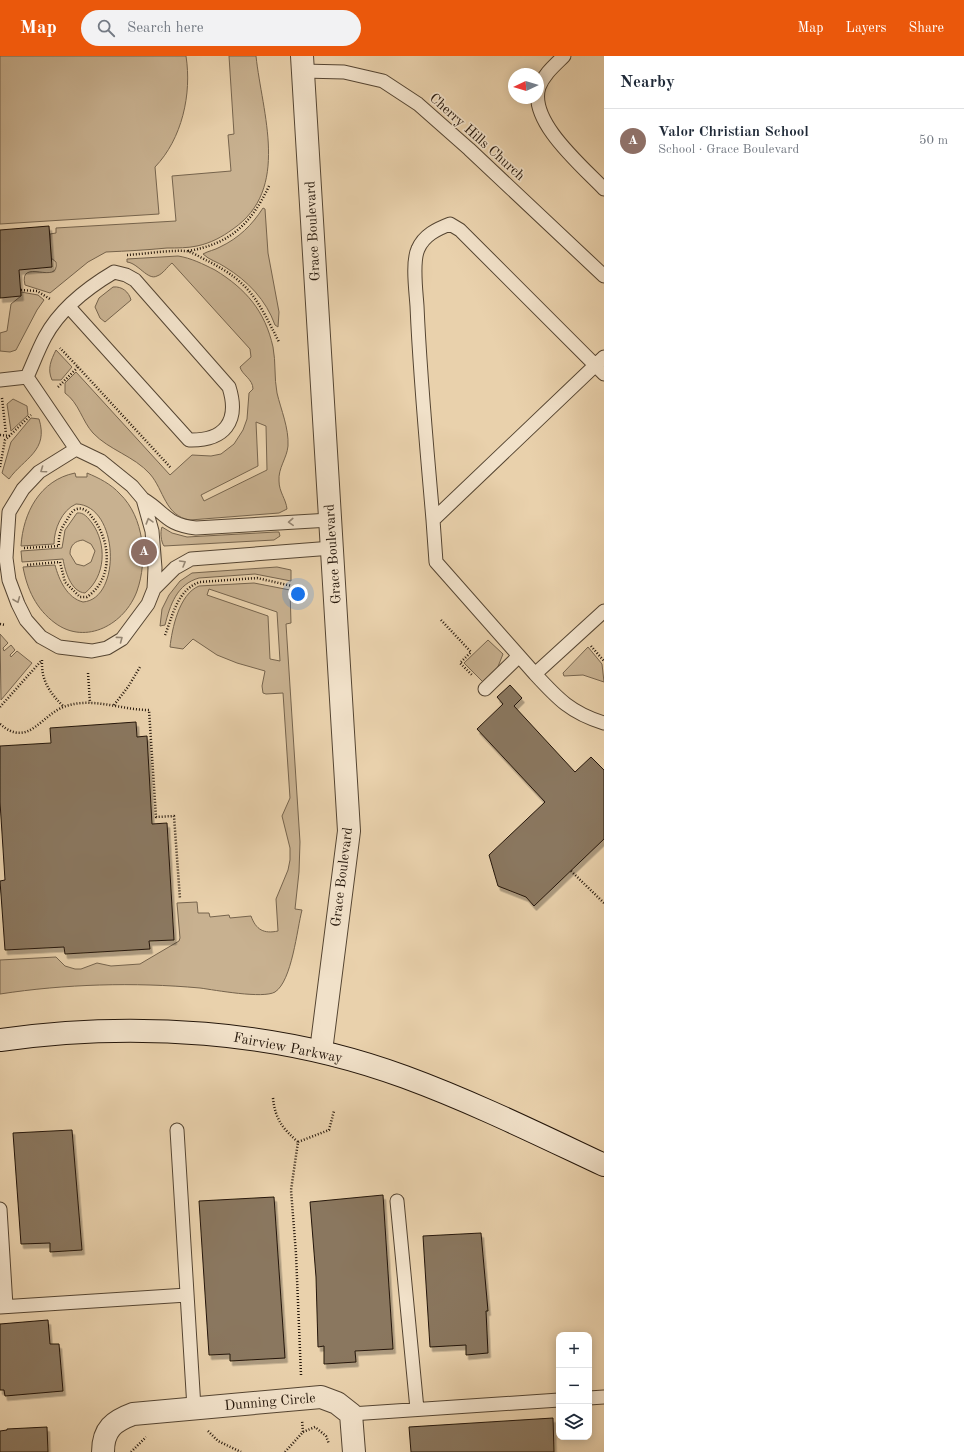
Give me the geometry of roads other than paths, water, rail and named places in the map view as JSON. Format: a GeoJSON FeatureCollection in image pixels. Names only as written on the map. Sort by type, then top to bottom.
{"type":"FeatureCollection","features":[{"type":"Feature","properties":{"kind":"street","name":"Grace Boulevard"},"geometry":{"type":"LineString","coordinates":[[303,63],[349,831],[320,1051]]}},
{"type":"Feature","properties":{"kind":"street","name":"Fairview Parkway"},"geometry":{"type":"LineString","coordinates":[[0,1040],[72,1033],[157,1032],[234,1036],[320,1051],[404,1076],[489,1112],[604,1165]]}},
{"type":"Feature","properties":{"kind":"street","name":"Dunning Circle"},"geometry":{"type":"LineString","coordinates":[[103,1452],[109,1428],[118,1419],[133,1414],[321,1397],[337,1403],[350,1414]]}},
{"type":"Feature","properties":{"kind":"street"},"geometry":{"type":"LineString","coordinates":[[350,1414],[354,1452]]}},
{"type":"Feature","properties":{"kind":"lane"},"geometry":{"type":"LineString","coordinates":[[564,56],[545,74],[539,88],[538,103],[540,114],[549,130],[604,189]]}},
{"type":"Feature","properties":{"kind":"lane","name":"Cherry Hills Church"},"geometry":{"type":"LineString","coordinates":[[303,63],[383,81],[418,104],[469,149],[604,276]]}},
{"type":"Feature","properties":{"kind":"lane"},"geometry":{"type":"LineString","coordinates":[[433,520],[601,365],[460,230],[450,224],[437,228],[425,238],[417,250],[415,266],[420,363],[436,562],[535,674],[562,702],[586,718],[604,723]]}},
{"type":"Feature","properties":{"kind":"lane"},"geometry":{"type":"LineString","coordinates":[[27,377],[47,334],[60,315],[94,284],[114,272],[126,274],[135,280],[229,387],[234,402],[229,424],[219,435],[203,441],[188,440],[69,307]]}},
{"type":"Feature","properties":{"kind":"lane"},"geometry":{"type":"LineString","coordinates":[[27,377],[76,449],[102,461],[132,486],[143,499],[154,506],[166,518],[184,526],[196,528],[330,520]]}},
{"type":"Feature","properties":{"kind":"lane"},"geometry":{"type":"LineString","coordinates":[[0,380],[27,377]]}},
{"type":"Feature","properties":{"kind":"lane"},"geometry":{"type":"LineString","coordinates":[[76,449],[39,472],[23,489],[9,512],[6,550],[9,580],[26,620],[41,637],[59,647],[92,651],[107,648],[122,639],[148,604],[154,589],[154,545],[152,531],[143,499]]}},
{"type":"Feature","properties":{"kind":"lane"},"geometry":{"type":"LineString","coordinates":[[154,589],[175,568],[191,559],[332,548]]}},
{"type":"Feature","properties":{"kind":"lane"},"geometry":{"type":"LineString","coordinates":[[535,674],[604,611]]}},
{"type":"Feature","properties":{"kind":"lane"},"geometry":{"type":"LineString","coordinates":[[485,689],[519,656]]}},
{"type":"Feature","properties":{"kind":"lane"},"geometry":{"type":"LineString","coordinates":[[177,1130],[194,1408]]}},
{"type":"Feature","properties":{"kind":"lane"},"geometry":{"type":"LineString","coordinates":[[397,1201],[417,1409]]}},
{"type":"Feature","properties":{"kind":"lane"},"geometry":{"type":"LineString","coordinates":[[0,1208],[3,1307],[186,1295]]}},
{"type":"Feature","properties":{"kind":"lane"},"geometry":{"type":"LineString","coordinates":[[592,1398],[604,1397]]}},
{"type":"Feature","properties":{"kind":"lane"},"geometry":{"type":"LineString","coordinates":[[350,1414],[556,1400]]}},
{"type":"Feature","properties":{"kind":"place","name":"Valor Christian School"},"geometry":{"type":"Point","coordinates":[144,552]}}]}
